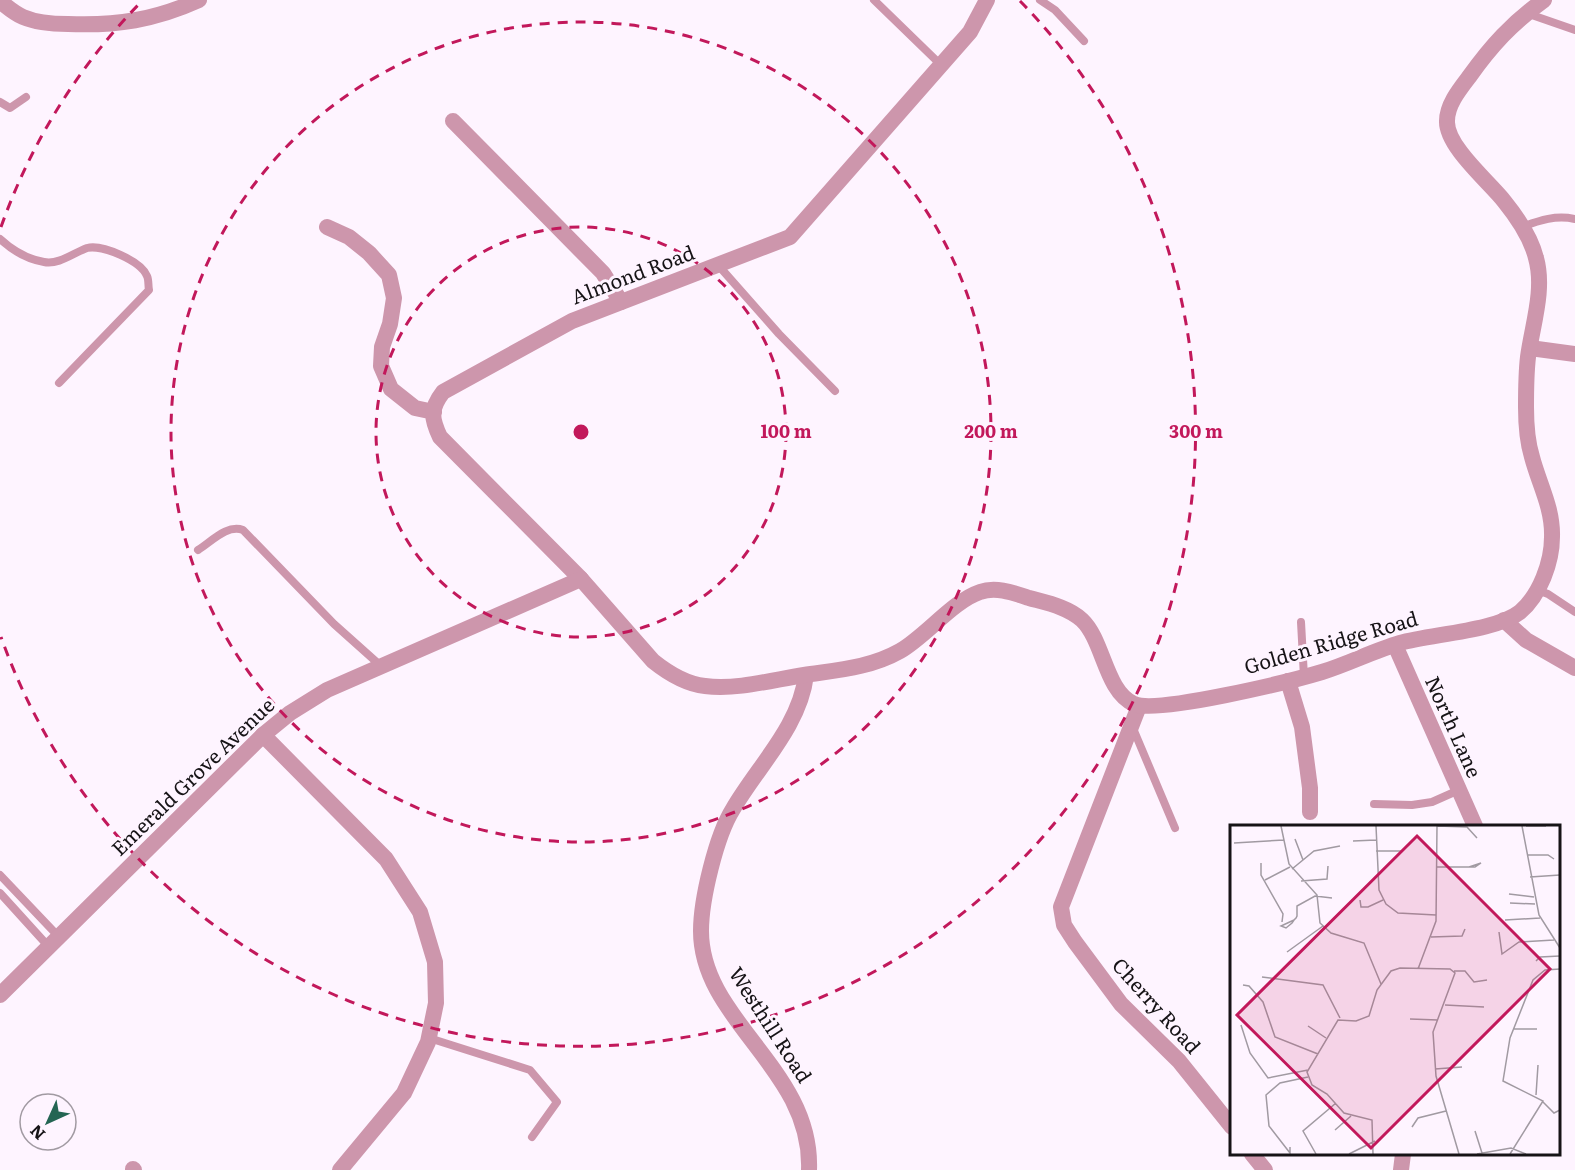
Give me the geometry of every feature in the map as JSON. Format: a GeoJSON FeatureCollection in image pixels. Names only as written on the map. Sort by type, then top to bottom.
{"type":"FeatureCollection","features":[{"type":"Feature","properties":{"kind":"street"},"geometry":{"type":"LineString","coordinates":[[0,1],[17,14],[29,19],[46,23],[84,25],[122,24],[137,21],[170,12],[199,0]]}},
{"type":"Feature","properties":{"kind":"street","name":"Almond Road"},"geometry":{"type":"LineString","coordinates":[[434,412],[436,401],[443,392],[572,321],[790,237],[970,32],[987,0]]}},
{"type":"Feature","properties":{"kind":"street","name":"Golden Ridge Road"},"geometry":{"type":"LineString","coordinates":[[1139,706],[1168,705],[1296,679],[1395,645],[1491,625],[1521,611],[1537,590],[1548,562],[1552,534],[1550,512],[1529,444],[1526,409],[1539,271],[1533,248],[1522,227],[1508,205],[1454,145],[1448,133],[1447,124],[1450,108],[1463,85],[1498,39],[1544,0]]}},
{"type":"Feature","properties":{"kind":"street"},"geometry":{"type":"LineString","coordinates":[[453,122],[603,273],[621,302]]}},
{"type":"Feature","properties":{"kind":"street"},"geometry":{"type":"LineString","coordinates":[[327,227],[350,237],[389,275],[394,298],[390,324],[382,346],[381,366],[391,389],[415,408],[434,412],[432,420],[440,437],[581,579],[653,661],[664,670],[686,681],[708,687],[750,684],[852,668],[883,660],[906,648],[968,598],[981,592],[1000,590],[1059,607],[1082,620],[1092,635],[1120,692],[1139,706]]}},
{"type":"Feature","properties":{"kind":"street"},"geometry":{"type":"LineString","coordinates":[[1530,348],[1575,354]]}},
{"type":"Feature","properties":{"kind":"street","name":"Emerald Grove Avenue"},"geometry":{"type":"LineString","coordinates":[[0,995],[263,735],[290,713],[327,690],[581,579]]}},
{"type":"Feature","properties":{"kind":"street"},"geometry":{"type":"LineString","coordinates":[[1504,620],[1526,640],[1575,668]]}},
{"type":"Feature","properties":{"kind":"street","name":"North Lane"},"geometry":{"type":"LineString","coordinates":[[1395,645],[1475,825]]}},
{"type":"Feature","properties":{"kind":"street","name":"Westhill Road"},"geometry":{"type":"LineString","coordinates":[[806,675],[797,707],[782,736],[740,796],[725,824],[707,886],[701,932],[704,954],[721,995],[740,1025],[773,1067],[796,1106],[806,1134],[809,1170]]}},
{"type":"Feature","properties":{"kind":"street"},"geometry":{"type":"LineString","coordinates":[[1296,679],[1310,788],[1310,812]]}},
{"type":"Feature","properties":{"kind":"street","name":"Cherry Road"},"geometry":{"type":"LineString","coordinates":[[1139,706],[1061,907],[1064,925],[1121,1004],[1179,1060],[1230,1124]]}},
{"type":"Feature","properties":{"kind":"street"},"geometry":{"type":"LineString","coordinates":[[263,735],[386,859],[420,912],[435,962],[436,1003],[429,1038],[404,1093],[340,1170]]}},
{"type":"Feature","properties":{"kind":"street"},"geometry":{"type":"LineString","coordinates":[[1253,1155],[1265,1170]]}},
{"type":"Feature","properties":{"kind":"street"},"geometry":{"type":"LineString","coordinates":[[1401,1170],[1403,1155]]}},
{"type":"Feature","properties":{"kind":"lane"},"geometry":{"type":"LineString","coordinates":[[874,0],[941,65]]}},
{"type":"Feature","properties":{"kind":"lane"},"geometry":{"type":"LineString","coordinates":[[1040,0],[1055,10],[1084,41]]}},
{"type":"Feature","properties":{"kind":"lane"},"geometry":{"type":"LineString","coordinates":[[1526,13],[1575,30]]}},
{"type":"Feature","properties":{"kind":"lane"},"geometry":{"type":"LineString","coordinates":[[0,102],[10,108],[27,97]]}},
{"type":"Feature","properties":{"kind":"lane"},"geometry":{"type":"LineString","coordinates":[[1522,227],[1555,218],[1575,219]]}},
{"type":"Feature","properties":{"kind":"lane"},"geometry":{"type":"LineString","coordinates":[[0,239],[15,253],[46,263],[61,260],[90,247],[123,255],[147,275],[149,290],[59,383]]}},
{"type":"Feature","properties":{"kind":"lane"},"geometry":{"type":"LineString","coordinates":[[718,265],[779,334],[835,391]]}},
{"type":"Feature","properties":{"kind":"lane"},"geometry":{"type":"LineString","coordinates":[[198,550],[229,530],[237,528],[243,530],[334,624],[382,666]]}},
{"type":"Feature","properties":{"kind":"lane"},"geometry":{"type":"LineString","coordinates":[[1537,590],[1548,594],[1575,612]]}},
{"type":"Feature","properties":{"kind":"lane"},"geometry":{"type":"LineString","coordinates":[[1296,679],[1301,622]]}},
{"type":"Feature","properties":{"kind":"lane"},"geometry":{"type":"LineString","coordinates":[[1131,726],[1175,828]]}},
{"type":"Feature","properties":{"kind":"lane"},"geometry":{"type":"LineString","coordinates":[[1374,804],[1412,805],[1432,802],[1458,790]]}},
{"type":"Feature","properties":{"kind":"lane"},"geometry":{"type":"LineString","coordinates":[[0,876],[54,942]]}},
{"type":"Feature","properties":{"kind":"lane"},"geometry":{"type":"LineString","coordinates":[[0,893],[54,942]]}},
{"type":"Feature","properties":{"kind":"lane"},"geometry":{"type":"LineString","coordinates":[[429,1038],[530,1070],[557,1102],[532,1137]]}}]}
